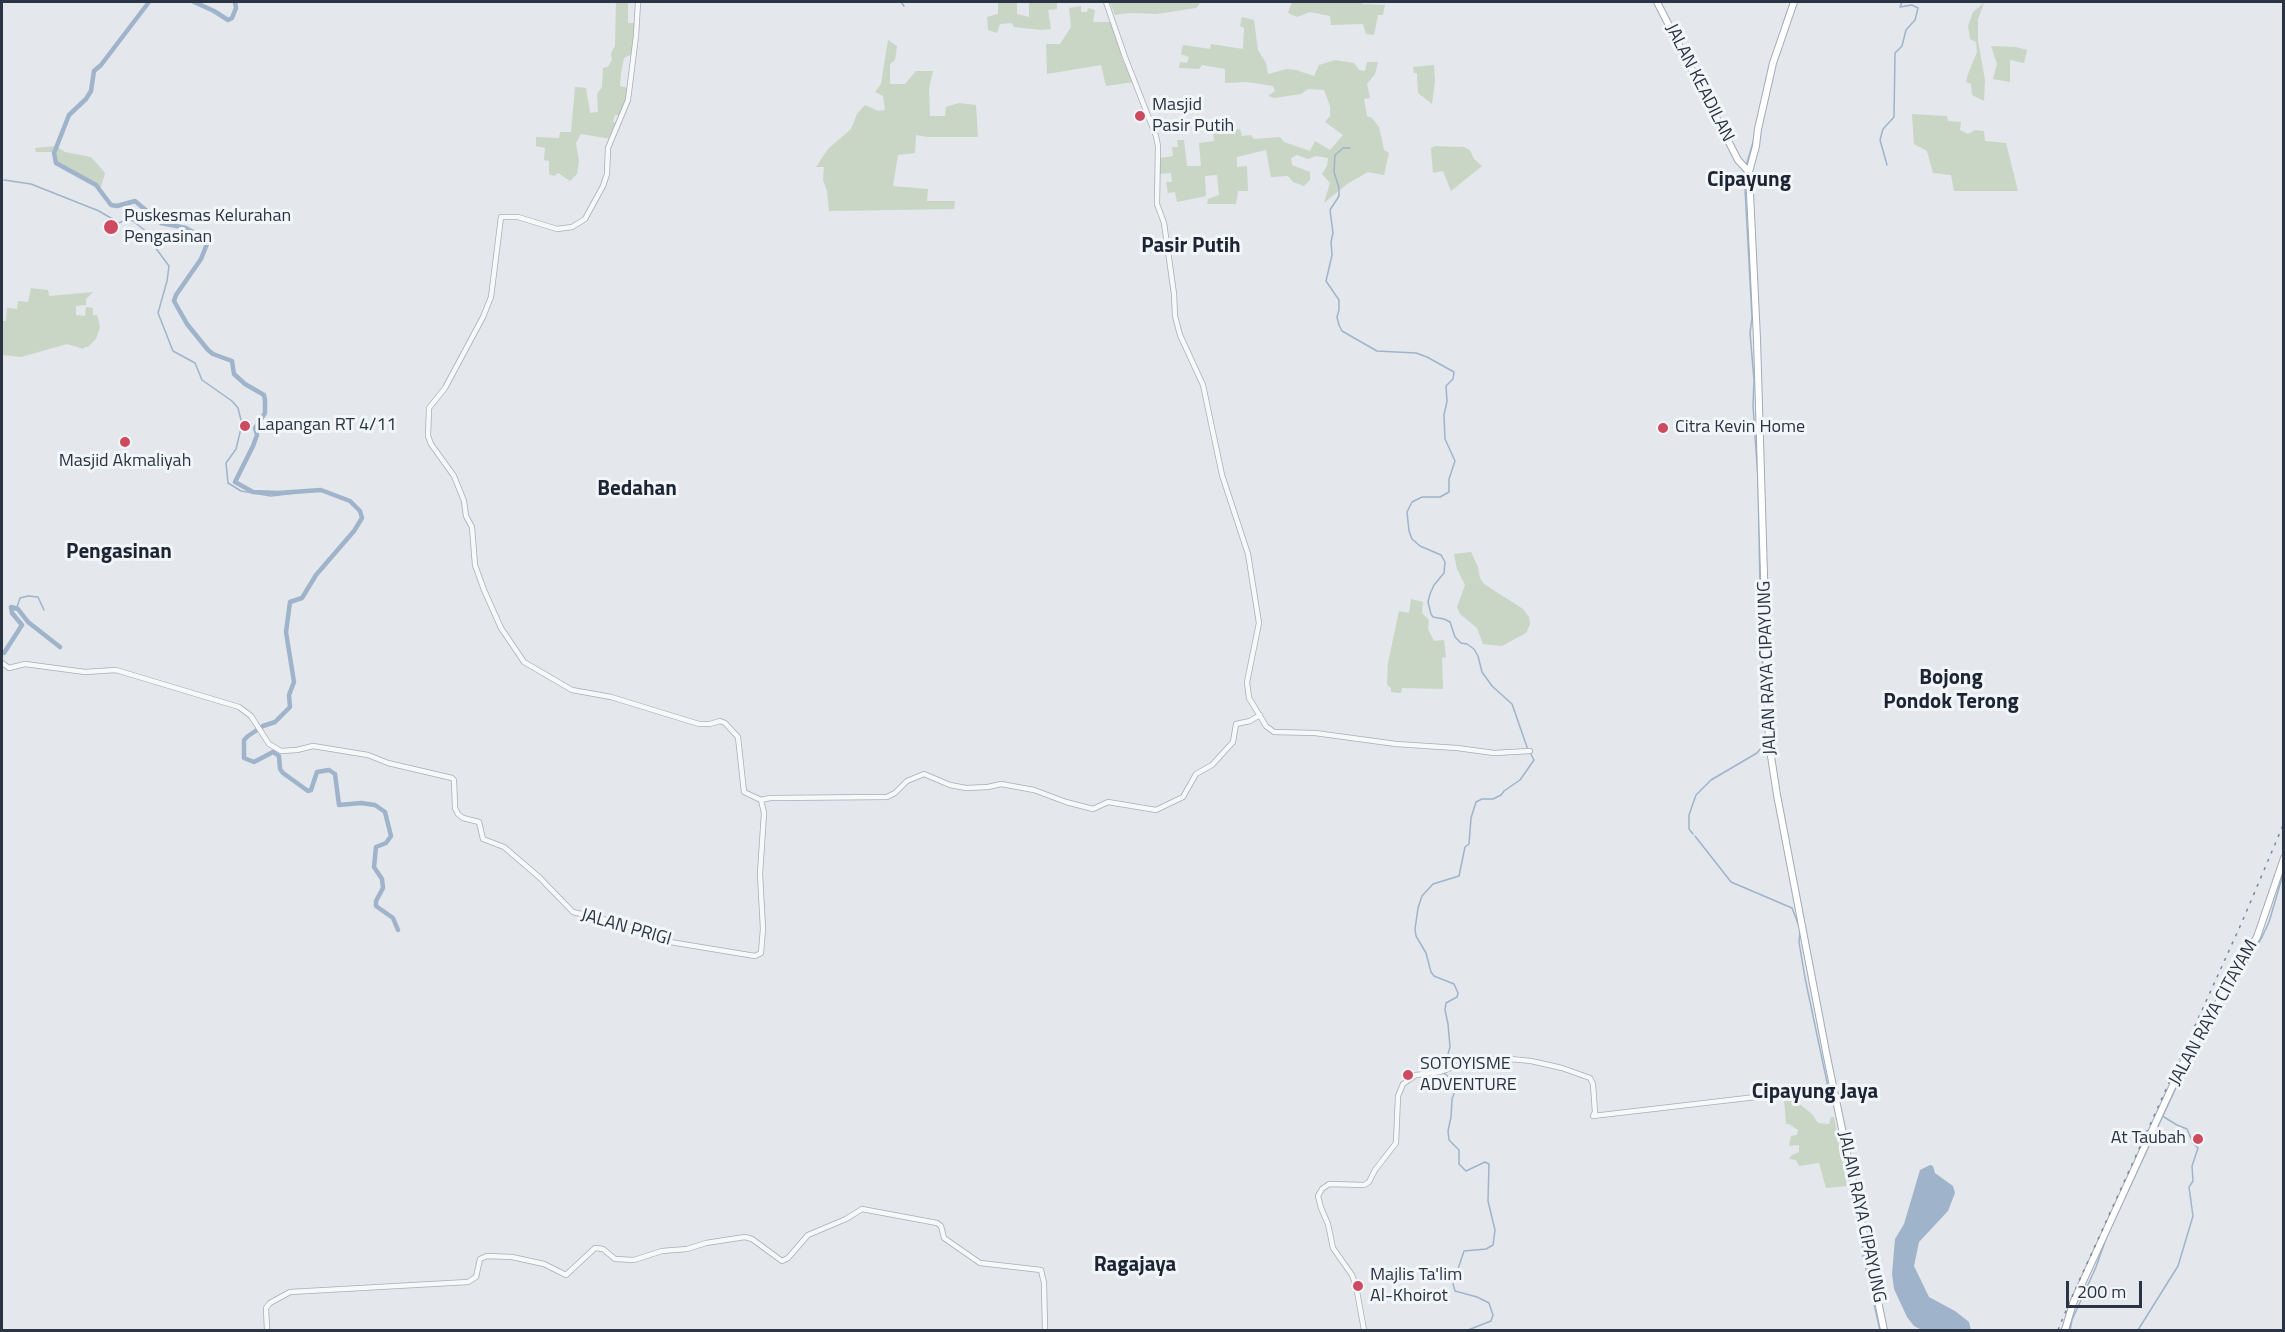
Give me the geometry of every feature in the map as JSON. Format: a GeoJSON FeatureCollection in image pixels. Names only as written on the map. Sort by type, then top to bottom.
{"type":"FeatureCollection","features":[{"type":"Feature","properties":{"kind":"main road","name":"JALAN KEADILAN"},"geometry":{"type":"LineString","coordinates":[[1657,2],[1746,166]]}},
{"type":"Feature","properties":{"kind":"main road","name":"JALAN RAYA CIPAYUNG"},"geometry":{"type":"LineString","coordinates":[[1794,2],[1773,63],[1756,146],[1746,166],[1757,339],[1770,755],[1830,1090],[1884,1330]]}},
{"type":"Feature","properties":{"kind":"main road","name":"JALAN RAYA CITAYAM"},"geometry":{"type":"LineString","coordinates":[[2065,1330],[2073,1304],[2184,1061],[2257,937],[2283,858]]}},
{"type":"Feature","properties":{"kind":"street"},"geometry":{"type":"LineString","coordinates":[[638,2],[628,100],[608,148],[607,174],[603,186],[585,219],[572,227],[557,229],[518,217],[501,217],[494,282],[489,302],[445,388],[429,407],[427,414],[428,436],[431,444],[454,476],[463,498],[466,516],[472,527],[475,565],[484,590],[501,628],[524,662],[572,690],[611,697],[647,710],[699,724],[723,721],[738,736],[744,792],[761,800],[887,797],[895,793],[907,781],[924,774],[950,785],[966,788],[988,788],[1001,784],[1034,790],[1093,809],[1108,802],[1156,810],[1183,797],[1196,774],[1212,765],[1233,742],[1236,724],[1250,721],[1260,714]]}},
{"type":"Feature","properties":{"kind":"street"},"geometry":{"type":"LineString","coordinates":[[1106,2],[1156,136],[1158,147],[1157,204],[1164,223],[1175,316],[1180,335],[1203,385],[1222,476],[1248,554],[1259,616],[1247,687],[1249,697],[1267,728],[1274,732],[1315,733],[1404,745],[1500,753],[1527,752]]}},
{"type":"Feature","properties":{"kind":"street","name":"JALAN PRIGI"},"geometry":{"type":"LineString","coordinates":[[2,663],[9,668],[25,664],[86,672],[116,670],[236,705],[250,714],[271,745],[281,751],[308,747],[368,755],[388,763],[453,779],[455,808],[459,816],[479,822],[483,839],[504,847],[539,877],[573,912],[619,923],[670,942],[755,956],[762,953],[764,929],[760,887],[764,815],[761,800]]}},
{"type":"Feature","properties":{"kind":"street"},"geometry":{"type":"LineString","coordinates":[[1364,1330],[1356,1286],[1352,1275],[1331,1244],[1328,1224],[1318,1200],[1319,1192],[1330,1184],[1364,1185],[1368,1183],[1376,1168],[1396,1143],[1399,1089],[1407,1080],[1416,1075],[1443,1071],[1473,1060],[1520,1059],[1562,1068],[1580,1073],[1592,1080],[1595,1115],[1816,1090],[1830,1090],[1834,1100]]}},
{"type":"Feature","properties":{"kind":"street"},"geometry":{"type":"LineString","coordinates":[[267,1330],[266,1308],[270,1303],[293,1292],[468,1282],[476,1277],[480,1259],[487,1256],[512,1257],[544,1264],[566,1275],[595,1248],[603,1249],[615,1259],[634,1260],[662,1251],[687,1249],[741,1237],[752,1239],[782,1261],[788,1258],[808,1234],[846,1219],[862,1209],[937,1223],[941,1226],[944,1238],[976,1262],[1041,1270],[1044,1283],[1045,1330]]}},
{"type":"Feature","properties":{"kind":"green space"},"geometry":{"type":"Polygon","coordinates":[[[616,2],[628,2],[628,23],[635,23],[632,54],[624,58],[621,72],[620,86],[628,88],[624,108],[621,116],[615,115],[613,122],[617,123],[611,139],[581,134],[576,143],[579,161],[577,174],[570,181],[558,173],[554,176],[549,174],[549,161],[544,160],[545,148],[536,146],[536,137],[559,138],[560,132],[571,132],[575,87],[586,88],[590,113],[598,112],[597,94],[602,87],[603,68],[608,67],[612,60],[611,53],[615,46],[616,2]]]}},
{"type":"Feature","properties":{"kind":"green space"},"geometry":{"type":"Polygon","coordinates":[[[998,2],[1017,2],[1017,14],[1029,17],[1029,2],[1057,2],[1057,9],[1048,10],[1051,29],[1014,27],[1012,23],[1000,24],[997,33],[988,30],[987,17],[998,14],[998,2]]]}},
{"type":"Feature","properties":{"kind":"green space"},"geometry":{"type":"Polygon","coordinates":[[[1110,2],[1199,2],[1199,5],[1196,8],[1156,14],[1115,15],[1110,2]]]}},
{"type":"Feature","properties":{"kind":"green space"},"geometry":{"type":"Polygon","coordinates":[[[1292,2],[1362,2],[1362,4],[1385,5],[1383,15],[1378,15],[1374,35],[1366,34],[1363,24],[1331,25],[1330,16],[1310,12],[1297,17],[1288,13],[1292,2]]]}},
{"type":"Feature","properties":{"kind":"green space"},"geometry":{"type":"Polygon","coordinates":[[[1984,3],[1978,19],[1978,41],[1985,80],[1984,101],[1972,95],[1971,84],[1966,82],[1977,52],[1976,42],[1970,39],[1968,26],[1973,12],[1984,3]]]}},
{"type":"Feature","properties":{"kind":"green space"},"geometry":{"type":"Polygon","coordinates":[[[1081,6],[1081,12],[1087,12],[1088,8],[1095,10],[1093,22],[1111,22],[1119,42],[1122,59],[1134,82],[1106,86],[1101,65],[1047,74],[1046,44],[1060,44],[1071,27],[1069,8],[1081,6]]]}},
{"type":"Feature","properties":{"kind":"green space"},"geometry":{"type":"Polygon","coordinates":[[[1242,17],[1254,20],[1258,50],[1266,63],[1268,74],[1287,69],[1314,76],[1319,65],[1335,60],[1354,63],[1359,70],[1365,71],[1367,62],[1378,62],[1375,74],[1367,84],[1370,98],[1364,99],[1367,116],[1372,118],[1379,127],[1384,150],[1389,153],[1384,175],[1368,172],[1347,184],[1324,203],[1330,183],[1322,174],[1327,166],[1328,158],[1316,156],[1308,159],[1297,155],[1291,158],[1292,165],[1310,172],[1310,180],[1304,186],[1293,182],[1288,176],[1271,177],[1266,150],[1237,157],[1237,167],[1247,166],[1248,191],[1238,191],[1236,204],[1207,204],[1208,199],[1219,195],[1217,175],[1205,176],[1206,196],[1177,202],[1175,192],[1168,193],[1166,182],[1172,182],[1171,173],[1157,174],[1160,158],[1173,156],[1172,147],[1178,147],[1177,140],[1184,140],[1187,166],[1201,166],[1199,143],[1214,141],[1213,133],[1240,129],[1242,136],[1251,135],[1254,139],[1280,137],[1284,142],[1310,151],[1315,141],[1330,150],[1343,135],[1325,122],[1330,116],[1330,106],[1324,90],[1308,89],[1301,94],[1274,98],[1268,96],[1275,91],[1273,86],[1247,82],[1225,83],[1225,69],[1202,65],[1199,69],[1179,68],[1180,62],[1187,63],[1189,57],[1181,54],[1183,45],[1210,49],[1211,44],[1243,49],[1244,28],[1240,26],[1242,17]]]}},
{"type":"Feature","properties":{"kind":"green space"},"geometry":{"type":"Polygon","coordinates":[[[888,40],[897,46],[895,60],[890,64],[890,84],[905,84],[916,71],[933,71],[929,88],[930,116],[945,116],[946,107],[959,103],[976,105],[978,137],[916,135],[915,153],[898,155],[893,186],[928,189],[927,201],[955,201],[954,209],[829,211],[827,191],[823,180],[824,167],[816,167],[828,149],[851,129],[857,114],[865,105],[878,111],[885,110],[883,96],[875,92],[881,84],[888,40]]]}},
{"type":"Feature","properties":{"kind":"green space"},"geometry":{"type":"Polygon","coordinates":[[[1991,46],[2027,50],[2024,63],[2010,60],[2010,82],[1993,79],[1997,64],[1991,46]]]}},
{"type":"Feature","properties":{"kind":"green space"},"geometry":{"type":"Polygon","coordinates":[[[1434,65],[1435,81],[1432,104],[1418,93],[1417,73],[1414,73],[1413,67],[1434,65]]]}},
{"type":"Feature","properties":{"kind":"green space"},"geometry":{"type":"Polygon","coordinates":[[[1912,114],[1947,116],[1948,121],[1961,122],[1960,130],[1968,134],[1975,130],[1984,131],[1985,141],[2006,143],[2018,191],[1954,191],[1951,175],[1933,173],[1927,151],[1914,144],[1912,114]]]}},
{"type":"Feature","properties":{"kind":"green space"},"geometry":{"type":"Polygon","coordinates":[[[56,146],[65,152],[91,157],[105,173],[100,190],[96,185],[86,182],[60,165],[54,160],[53,152],[36,152],[35,148],[56,146]]]}},
{"type":"Feature","properties":{"kind":"green space"},"geometry":{"type":"Polygon","coordinates":[[[1435,146],[1464,147],[1470,150],[1474,159],[1482,166],[1451,191],[1443,171],[1433,173],[1431,148],[1435,146]]]}},
{"type":"Feature","properties":{"kind":"green space"},"geometry":{"type":"Polygon","coordinates":[[[31,288],[48,290],[49,296],[93,292],[86,299],[86,305],[76,306],[76,315],[85,316],[86,307],[93,308],[93,315],[97,315],[100,327],[96,339],[84,349],[67,344],[21,357],[2,355],[2,321],[6,321],[7,308],[17,309],[18,301],[28,302],[31,288]]]}},
{"type":"Feature","properties":{"kind":"green space"},"geometry":{"type":"Polygon","coordinates":[[[1471,552],[1484,584],[1523,609],[1529,617],[1530,624],[1526,633],[1502,646],[1483,644],[1477,628],[1460,614],[1457,607],[1465,585],[1457,569],[1454,554],[1471,552]]]}},
{"type":"Feature","properties":{"kind":"green space"},"geometry":{"type":"Polygon","coordinates":[[[1411,599],[1423,602],[1422,613],[1429,620],[1428,629],[1434,641],[1444,640],[1446,657],[1442,658],[1443,689],[1402,688],[1401,693],[1391,692],[1391,688],[1387,685],[1388,663],[1399,611],[1409,613],[1411,599]]]}},
{"type":"Feature","properties":{"kind":"green space"},"geometry":{"type":"Polygon","coordinates":[[[1795,1096],[1797,1102],[1812,1114],[1818,1123],[1829,1124],[1831,1117],[1834,1117],[1847,1186],[1826,1188],[1819,1163],[1799,1166],[1796,1160],[1789,1159],[1799,1152],[1799,1145],[1789,1146],[1791,1136],[1797,1135],[1798,1130],[1786,1124],[1784,1099],[1795,1096]]]}},
{"type":"Feature","properties":{"kind":"water"},"geometry":{"type":"Polygon","coordinates":[[[1930,1165],[1933,1166],[1935,1173],[1953,1186],[1955,1193],[1948,1211],[1919,1242],[1914,1266],[1929,1297],[1955,1311],[1969,1322],[1971,1330],[1922,1330],[1914,1326],[1907,1317],[1894,1289],[1892,1274],[1895,1239],[1904,1224],[1920,1170],[1930,1165]]]}},
{"type":"Feature","properties":{"kind":"waterway"},"geometry":{"type":"LineString","coordinates":[[149,2],[94,71],[91,91],[69,115],[54,153],[56,163],[96,185],[111,205],[117,206],[135,201],[161,223],[186,228],[205,239],[207,244],[201,259],[174,301],[187,324],[208,350],[232,361],[234,374],[245,384],[264,395],[265,400],[265,413],[255,428],[257,435],[253,446],[235,482],[253,492],[321,490],[350,501],[360,511],[362,518],[354,531],[316,575],[302,598],[290,602],[286,632],[294,682],[289,695],[290,707],[275,722],[263,726],[244,740],[244,758],[254,762],[273,752],[279,756],[280,769],[283,773],[308,791],[311,790],[317,772],[329,770],[335,774],[339,805],[361,803],[375,805],[385,812],[391,836],[386,843],[376,847],[374,867],[382,879],[383,888],[376,901],[376,906],[393,918],[398,930]]}},
{"type":"Feature","properties":{"kind":"waterway"},"geometry":{"type":"LineString","coordinates":[[194,2],[228,20],[232,18],[236,8],[235,2]]}},
{"type":"Feature","properties":{"kind":"waterway"},"geometry":{"type":"LineString","coordinates":[[901,2],[904,6]]}},
{"type":"Feature","properties":{"kind":"waterway"},"geometry":{"type":"LineString","coordinates":[[1783,24],[1791,2]]}},
{"type":"Feature","properties":{"kind":"waterway"},"geometry":{"type":"LineString","coordinates":[[1887,165],[1880,140],[1883,129],[1894,117],[1895,53],[1902,46],[1906,30],[1915,20],[1918,8],[1912,5],[1900,7],[1902,2]]}},
{"type":"Feature","properties":{"kind":"waterway"},"geometry":{"type":"LineString","coordinates":[[1746,166],[1754,139]]}},
{"type":"Feature","properties":{"kind":"waterway"},"geometry":{"type":"LineString","coordinates":[[1350,148],[1343,148],[1335,155],[1334,172],[1339,196],[1330,210],[1333,233],[1332,255],[1326,281],[1339,300],[1337,317],[1339,325],[1342,331],[1377,351],[1416,353],[1454,372],[1453,379],[1446,386],[1447,401],[1444,415],[1445,439],[1455,461],[1449,479],[1449,492],[1440,497],[1422,497],[1412,502],[1407,512],[1409,531],[1412,539],[1420,546],[1441,555],[1445,562],[1444,573],[1430,594],[1428,602],[1431,614],[1433,617],[1450,622],[1455,637],[1461,643],[1474,649],[1482,672],[1492,686],[1512,704],[1534,760],[1520,780],[1501,795],[1476,802],[1471,818],[1469,844],[1465,847],[1459,876],[1433,884],[1422,896],[1418,908],[1416,936],[1426,953],[1431,972],[1434,976],[1454,984],[1458,993],[1457,997],[1446,1003],[1450,1047],[1448,1054],[1439,1065],[1442,1069]]}},
{"type":"Feature","properties":{"kind":"waterway"},"geometry":{"type":"LineString","coordinates":[[1744,170],[1752,318],[1750,333],[1758,479],[1764,692]]}},
{"type":"Feature","properties":{"kind":"waterway"},"geometry":{"type":"LineString","coordinates":[[4,180],[31,184],[99,211],[119,223],[129,218],[151,235],[152,243],[169,266],[158,313],[173,351],[195,363],[202,380],[232,401],[238,408],[242,424],[236,449],[226,463],[228,483],[241,491],[271,496],[321,490],[342,499]]}},
{"type":"Feature","properties":{"kind":"waterway"},"geometry":{"type":"LineString","coordinates":[[15,607],[20,598],[38,597],[44,610]]}},
{"type":"Feature","properties":{"kind":"waterway"},"geometry":{"type":"LineString","coordinates":[[2,652],[4,653],[22,625],[12,613],[11,607],[18,609],[28,622],[60,647]]}},
{"type":"Feature","properties":{"kind":"waterway"},"geometry":{"type":"LineString","coordinates":[[1765,697],[1766,728]]}},
{"type":"Feature","properties":{"kind":"waterway"},"geometry":{"type":"LineString","coordinates":[[1693,834],[1689,829],[1689,815],[1696,795],[1711,780],[1757,753],[1766,742],[1766,733]]}},
{"type":"Feature","properties":{"kind":"waterway"},"geometry":{"type":"LineString","coordinates":[[1695,836],[1731,882],[1792,908],[1799,926]]}},
{"type":"Feature","properties":{"kind":"waterway"},"geometry":{"type":"LineString","coordinates":[[2197,1045],[2262,937],[2269,922],[2284,871]]}},
{"type":"Feature","properties":{"kind":"waterway"},"geometry":{"type":"LineString","coordinates":[[1800,931],[1799,942],[1805,978],[1830,1090]]}},
{"type":"Feature","properties":{"kind":"waterway"},"geometry":{"type":"LineString","coordinates":[[2070,1330],[2072,1320],[2107,1236],[2194,1049]]}},
{"type":"Feature","properties":{"kind":"waterway"},"geometry":{"type":"LineString","coordinates":[[1444,1073],[1451,1079],[1455,1091],[1448,1131],[1449,1140],[1459,1150],[1459,1164],[1466,1171],[1485,1162],[1489,1164],[1488,1201],[1495,1230],[1493,1245],[1486,1249],[1464,1251],[1453,1284],[1455,1291],[1489,1303],[1493,1315],[1491,1321],[1468,1330]]}},
{"type":"Feature","properties":{"kind":"waterway"},"geometry":{"type":"LineString","coordinates":[[1832,1100],[1835,1110]]}},
{"type":"Feature","properties":{"kind":"waterway"},"geometry":{"type":"LineString","coordinates":[[2138,1330],[2178,1266],[2193,1216],[2189,1187],[2193,1181],[2192,1166],[2198,1148],[2193,1143],[2187,1129],[2164,1117]]}},
{"type":"Feature","properties":{"kind":"waterway"},"geometry":{"type":"LineString","coordinates":[[1846,1164],[1861,1234],[1863,1256],[1880,1330]]}},
{"type":"Feature","properties":{"kind":"railway"},"geometry":{"type":"LineString","coordinates":[[2058,1330],[2242,922],[2284,823]]}},
{"type":"Feature","properties":{"kind":"place","name":"Masjid Pasir Putih"},"geometry":{"type":"Point","coordinates":[1140,116]}},
{"type":"Feature","properties":{"kind":"place","name":"Puskesmas Kelurahan Pengasinan"},"geometry":{"type":"Point","coordinates":[111,227]}},
{"type":"Feature","properties":{"kind":"place","name":"Lapangan RT 4/11"},"geometry":{"type":"Point","coordinates":[245,426]}},
{"type":"Feature","properties":{"kind":"place","name":"Citra Kevin Home"},"geometry":{"type":"Point","coordinates":[1663,428]}},
{"type":"Feature","properties":{"kind":"place","name":"Masjid Akmaliyah"},"geometry":{"type":"Point","coordinates":[125,442]}},
{"type":"Feature","properties":{"kind":"place","name":"SOTOYISME ADVENTURE"},"geometry":{"type":"Point","coordinates":[1408,1075]}},
{"type":"Feature","properties":{"kind":"place","name":"At Taubah"},"geometry":{"type":"Point","coordinates":[2198,1139]}},
{"type":"Feature","properties":{"kind":"place","name":"Majlis Ta'lim Al-Khoirot"},"geometry":{"type":"Point","coordinates":[1358,1286]}},
{"type":"Feature","properties":{"kind":"district","name":"Cipayung"},"geometry":{"type":"Point","coordinates":[1749,181]}},
{"type":"Feature","properties":{"kind":"district","name":"Pasir Putih"},"geometry":{"type":"Point","coordinates":[1191,247]}},
{"type":"Feature","properties":{"kind":"district","name":"Bedahan"},"geometry":{"type":"Point","coordinates":[637,490]}},
{"type":"Feature","properties":{"kind":"district","name":"Pengasinan"},"geometry":{"type":"Point","coordinates":[119,553]}},
{"type":"Feature","properties":{"kind":"district","name":"Bojong Pondok Terong"},"geometry":{"type":"Point","coordinates":[1951,691]}},
{"type":"Feature","properties":{"kind":"district","name":"Cipayung Jaya"},"geometry":{"type":"Point","coordinates":[1815,1093]}},
{"type":"Feature","properties":{"kind":"district","name":"Ragajaya"},"geometry":{"type":"Point","coordinates":[1135,1266]}}]}
